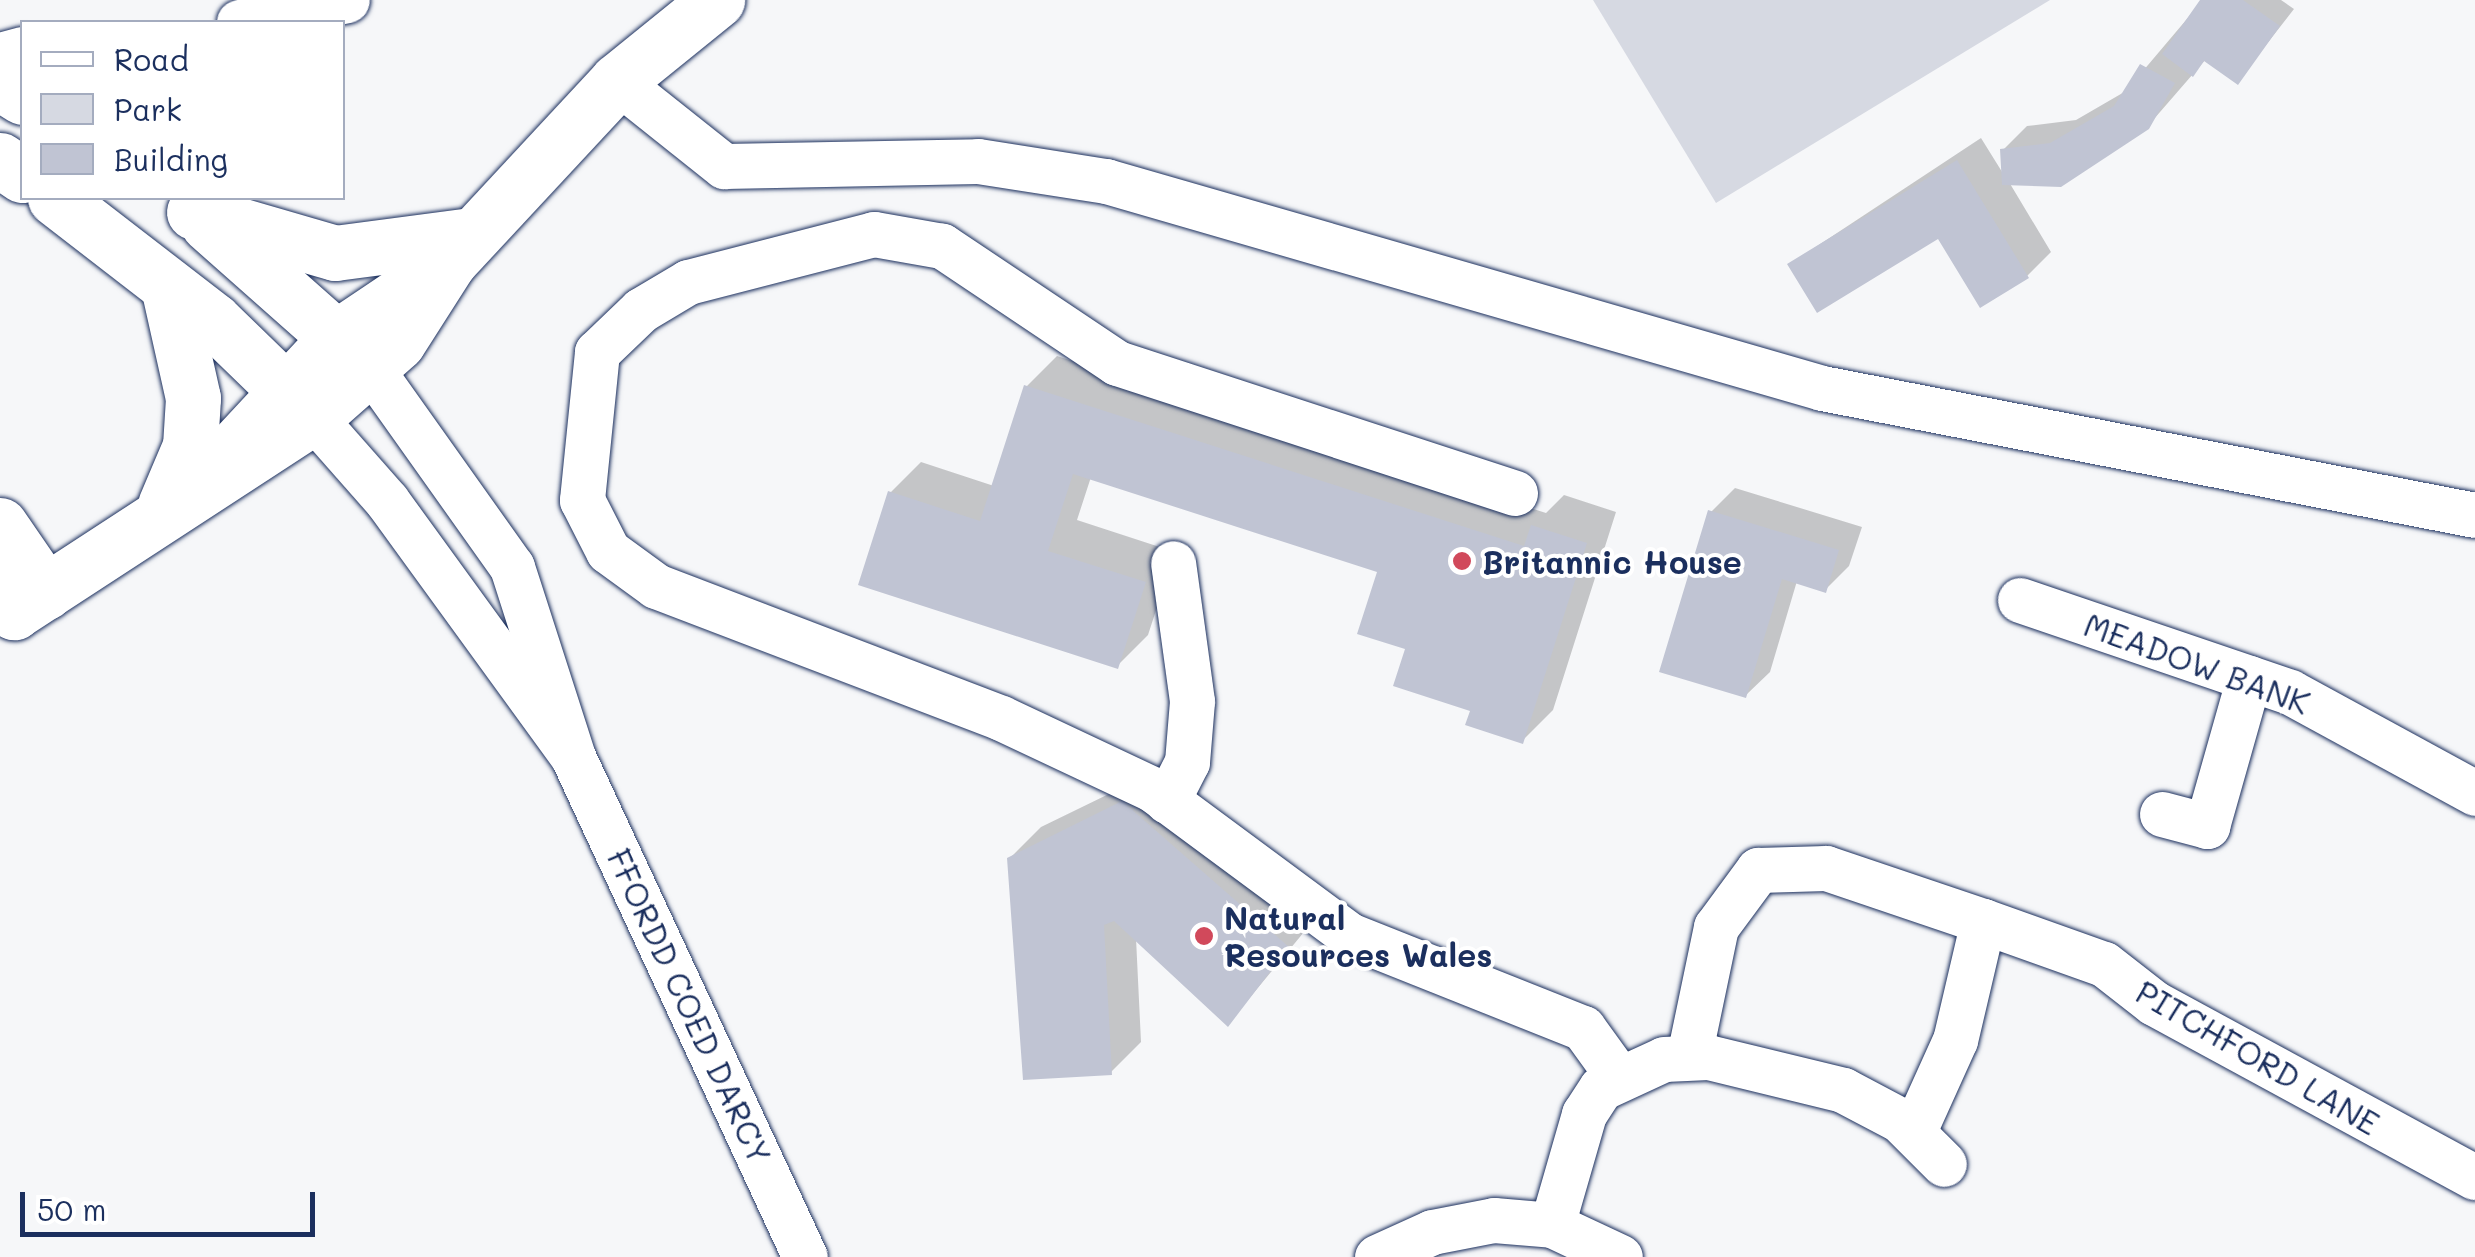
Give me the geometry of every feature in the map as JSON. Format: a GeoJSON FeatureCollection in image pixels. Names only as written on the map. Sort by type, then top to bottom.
{"type":"FeatureCollection","features":[{"type":"Feature","properties":{"kind":"main road"},"geometry":{"type":"LineString","coordinates":[[0,525],[15,603],[178,501],[298,404],[354,352],[464,247],[617,81],[717,0]]}},
{"type":"Feature","properties":{"kind":"main road"},"geometry":{"type":"LineString","coordinates":[[58,200],[168,286],[298,404]]}},
{"type":"Feature","properties":{"kind":"main road"},"geometry":{"type":"LineString","coordinates":[[184,205],[335,252],[464,247]]}},
{"type":"Feature","properties":{"kind":"main road"},"geometry":{"type":"LineString","coordinates":[[184,205],[354,352]]}},
{"type":"Feature","properties":{"kind":"main road"},"geometry":{"type":"LineString","coordinates":[[168,286],[194,398],[190,446],[178,501]]}},
{"type":"Feature","properties":{"kind":"street"},"geometry":{"type":"LineString","coordinates":[[249,20],[347,0]]}},
{"type":"Feature","properties":{"kind":"street"},"geometry":{"type":"LineString","coordinates":[[617,81],[724,166],[978,161],[1106,181],[1822,388],[2475,516]]}},
{"type":"Feature","properties":{"kind":"street"},"geometry":{"type":"LineString","coordinates":[[1515,493],[1117,364],[942,246],[874,234],[688,282],[596,352],[582,500],[608,552],[656,586],[1001,718],[1167,801],[1350,935],[1583,1028],[1617,1075]]}},
{"type":"Feature","properties":{"kind":"street","name":"FFORDD COED DARCY"},"geometry":{"type":"LineString","coordinates":[[354,352],[512,567],[573,757],[805,1257]]}},
{"type":"Feature","properties":{"kind":"street","name":"FFORDD COED DARCY"},"geometry":{"type":"LineString","coordinates":[[298,404],[388,501],[573,757]]}},
{"type":"Feature","properties":{"kind":"street"},"geometry":{"type":"LineString","coordinates":[[1167,801],[1187,762],[1192,702],[1173,563]]}},
{"type":"Feature","properties":{"kind":"street","name":"MEADOW BANK"},"geometry":{"type":"LineString","coordinates":[[2020,600],[2249,678],[2475,793]]}},
{"type":"Feature","properties":{"kind":"street"},"geometry":{"type":"LineString","coordinates":[[2162,814],[2207,826],[2249,678]]}},
{"type":"Feature","properties":{"kind":"street","name":"PITCHFORD LANE"},"geometry":{"type":"LineString","coordinates":[[1688,1056],[1716,928],[1758,870],[1826,868],[2104,964],[2154,1003],[2475,1177]]}},
{"type":"Feature","properties":{"kind":"street"},"geometry":{"type":"LineString","coordinates":[[1914,1131],[1956,1040],[1984,921]]}},
{"type":"Feature","properties":{"kind":"street"},"geometry":{"type":"LineString","coordinates":[[1552,1225],[1584,1114],[1617,1075],[1688,1056],[1843,1090],[1914,1131],[1944,1164]]}},
{"type":"Feature","properties":{"kind":"street"},"geometry":{"type":"LineString","coordinates":[[1377,1257],[1466,1224],[1552,1225],[1620,1257]]}},
{"type":"Feature","properties":{"kind":"green space"},"geometry":{"type":"Polygon","coordinates":[[[1593,0],[2050,0],[1716,203],[1593,0]]]}},
{"type":"Feature","properties":{"kind":"building"},"geometry":{"type":"Polygon","coordinates":[[[2200,0],[2243,0],[2280,26],[2238,85],[2204,61],[2193,77],[2162,54],[2200,0]]]}},
{"type":"Feature","properties":{"kind":"building"},"geometry":{"type":"Polygon","coordinates":[[[2140,64],[2175,83],[2149,129],[2061,187],[2002,185],[2000,149],[2050,143],[2114,106],[2140,64]]]}},
{"type":"Feature","properties":{"kind":"building"},"geometry":{"type":"Polygon","coordinates":[[[1957,160],[2029,278],[1980,308],[1938,239],[1817,313],[1787,264],[1957,160]]]}},
{"type":"Feature","properties":{"kind":"building","name":"Britannic House"},"geometry":{"type":"Polygon","coordinates":[[[1024,385],[1524,546],[1531,525],[1587,543],[1523,744],[1465,725],[1470,711],[1393,686],[1405,649],[1357,634],[1377,572],[1073,474],[1048,551],[1146,582],[1118,669],[858,585],[888,491],[980,521],[1024,385]]]}},
{"type":"Feature","properties":{"kind":"building"},"geometry":{"type":"Polygon","coordinates":[[[1708,510],[1839,550],[1826,593],[1782,579],[1746,698],[1659,672],[1708,510]]]}},
{"type":"Feature","properties":{"kind":"building","name":"Natural Resources Wales"},"geometry":{"type":"Polygon","coordinates":[[[1122,801],[1289,947],[1228,1027],[1114,921],[1104,925],[1112,1075],[1023,1080],[1007,858],[1122,801]]]}},
{"type":"Feature","properties":{"kind":"place","name":"Britannic House"},"geometry":{"type":"Point","coordinates":[1462,561]}},
{"type":"Feature","properties":{"kind":"place","name":"Natural Resources Wales"},"geometry":{"type":"Point","coordinates":[1204,936]}}]}
